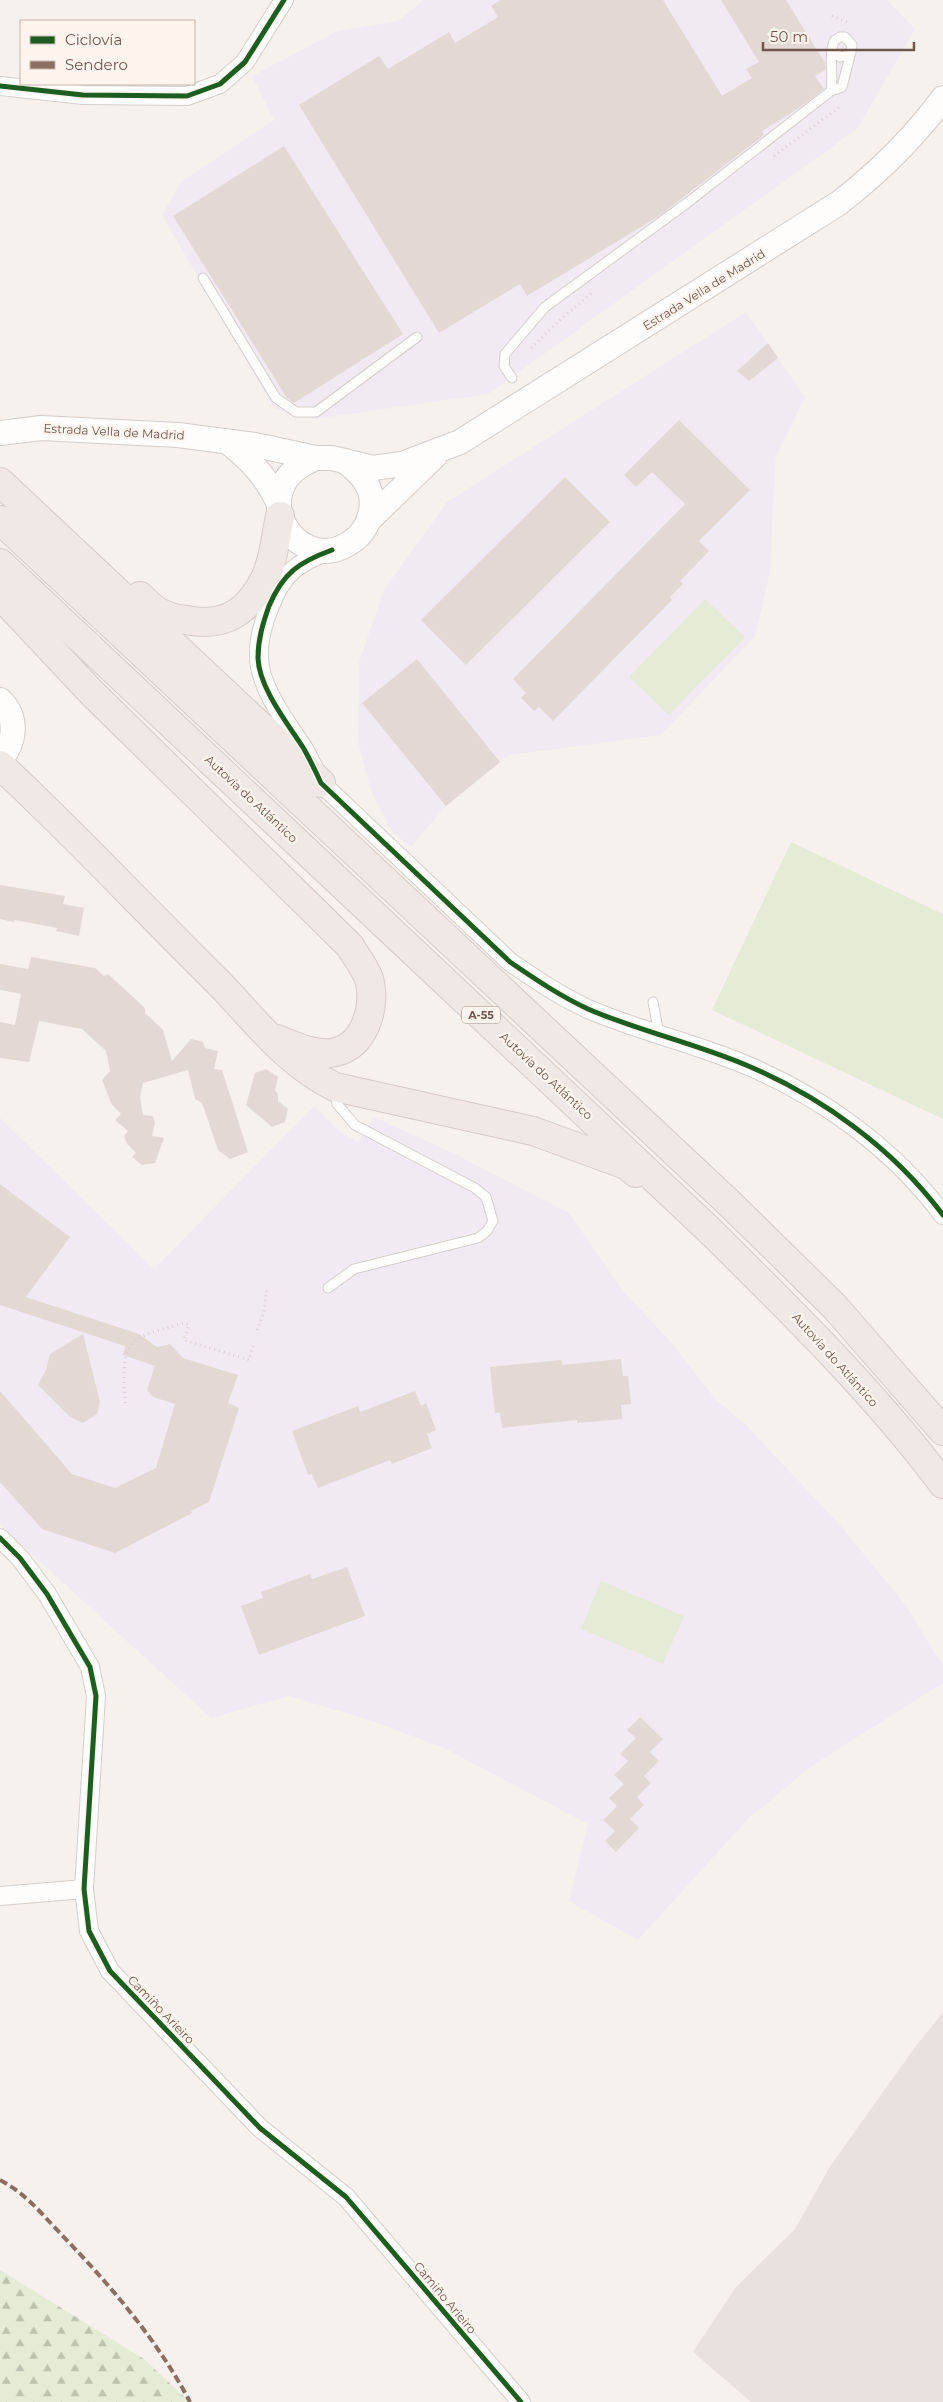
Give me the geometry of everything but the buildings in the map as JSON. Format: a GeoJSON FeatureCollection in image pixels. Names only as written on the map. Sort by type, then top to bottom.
{"type":"FeatureCollection","features":[{"type":"Feature","properties":{"kind":"highway"},"geometry":{"type":"LineString","coordinates":[[0,482],[321,783]]}},
{"type":"Feature","properties":{"kind":"highway"},"geometry":{"type":"LineString","coordinates":[[78,556],[115,575],[158,611],[176,618],[198,623],[217,622],[230,618],[242,609],[257,592],[267,574],[279,509]]}},
{"type":"Feature","properties":{"kind":"highway","name":"A-55"},"geometry":{"type":"LineString","coordinates":[[0,520],[736,1209],[834,1306],[943,1431]]}},
{"type":"Feature","properties":{"kind":"highway","name":"Autovía do Atlántico"},"geometry":{"type":"LineString","coordinates":[[0,563],[706,1227],[808,1328],[924,1458],[943,1484]]}},
{"type":"Feature","properties":{"kind":"highway"},"geometry":{"type":"LineString","coordinates":[[0,595],[92,693],[350,946],[370,981],[372,1006],[364,1027],[352,1043],[336,1052],[306,1051],[270,1036]]}},
{"type":"Feature","properties":{"kind":"highway"},"geometry":{"type":"LineString","coordinates":[[0,765],[292,1059],[314,1077],[335,1087],[533,1131],[626,1165],[706,1227]]}},
{"type":"Feature","properties":{"kind":"main road","name":"Estrada Vella de Madrid"},"geometry":{"type":"LineString","coordinates":[[4,432],[41,428],[178,434],[316,458],[332,458],[373,468],[402,464],[440,451],[460,442],[567,376],[839,203],[874,175],[902,149],[943,98]]}},
{"type":"Feature","properties":{"kind":"main road","name":"Estrada Vella de Madrid"},"geometry":{"type":"LineString","coordinates":[[228,442],[252,461],[269,482],[285,528],[294,539],[305,546],[318,550],[332,550],[344,547],[355,540],[364,530],[370,519],[440,451]]}},
{"type":"Feature","properties":{"kind":"main road"},"geometry":{"type":"LineString","coordinates":[[279,509],[282,486],[290,474],[302,464],[316,458]]}},
{"type":"Feature","properties":{"kind":"main road"},"geometry":{"type":"LineString","coordinates":[[347,463],[358,470],[368,487],[372,506],[370,519]]}},
{"type":"Feature","properties":{"kind":"main road"},"geometry":{"type":"LineString","coordinates":[[0,700],[11,716],[14,729],[12,742],[0,760]]}},
{"type":"Feature","properties":{"kind":"street"},"geometry":{"type":"LineString","coordinates":[[0,86],[83,95],[187,96],[220,84],[245,62],[284,0]]}},
{"type":"Feature","properties":{"kind":"street"},"geometry":{"type":"LineString","coordinates":[[332,550],[309,558],[294,568],[276,590],[261,626],[258,659],[271,699],[305,752],[321,783],[510,962],[544,986],[588,1008],[744,1064],[798,1088],[848,1122],[894,1160],[943,1215]]}},
{"type":"Feature","properties":{"kind":"street","name":"Camiño Arieiro"},"geometry":{"type":"LineString","coordinates":[[0,1538],[20,1558],[47,1594],[90,1667],[96,1696],[84,1889],[89,1931],[110,1971],[260,2128],[346,2197],[521,2402]]}},
{"type":"Feature","properties":{"kind":"street"},"geometry":{"type":"LineString","coordinates":[[0,1896],[84,1889]]}},
{"type":"Feature","properties":{"kind":"lane"},"geometry":{"type":"LineString","coordinates":[[512,378],[504,366],[505,354],[545,307],[687,203],[831,91],[842,87],[852,44],[845,37],[840,37],[834,41],[830,60],[834,78],[831,91]]}},
{"type":"Feature","properties":{"kind":"lane"},"geometry":{"type":"LineString","coordinates":[[833,51],[840,57],[844,57],[851,52]]}},
{"type":"Feature","properties":{"kind":"lane"},"geometry":{"type":"LineString","coordinates":[[203,278],[276,398],[296,412],[316,412],[417,337]]}},
{"type":"Feature","properties":{"kind":"lane"},"geometry":{"type":"LineString","coordinates":[[653,1002],[660,1035]]}},
{"type":"Feature","properties":{"kind":"lane"},"geometry":{"type":"LineString","coordinates":[[328,1288],[354,1269],[478,1238],[487,1231],[493,1221],[486,1197],[475,1188],[355,1125],[336,1104],[335,1087]]}},
{"type":"Feature","properties":{"kind":"path"},"geometry":{"type":"LineString","coordinates":[[832,16],[848,22]]}},
{"type":"Feature","properties":{"kind":"path"},"geometry":{"type":"LineString","coordinates":[[769,160],[841,106]]}},
{"type":"Feature","properties":{"kind":"path"},"geometry":{"type":"LineString","coordinates":[[512,378],[524,356],[533,346],[562,318],[598,288]]}},
{"type":"Feature","properties":{"kind":"path"},"geometry":{"type":"LineString","coordinates":[[258,1330],[264,1312],[267,1287]]}},
{"type":"Feature","properties":{"kind":"path"},"geometry":{"type":"LineString","coordinates":[[125,1403],[124,1363],[130,1348],[137,1339],[183,1323],[189,1325],[184,1340],[249,1360],[254,1342]]}},
{"type":"Feature","properties":{"kind":"shaded area"},"geometry":{"type":"Polygon","coordinates":[[[424,0],[887,0],[915,29],[857,129],[488,394],[314,419],[274,408],[162,215],[181,182],[274,120],[252,76],[338,31],[398,21],[424,0]]]}},
{"type":"Feature","properties":{"kind":"shaded area"},"geometry":{"type":"Polygon","coordinates":[[[746,312],[805,397],[775,458],[770,572],[755,636],[661,735],[509,755],[446,806],[411,847],[392,832],[371,791],[358,741],[359,662],[384,590],[447,502],[746,312]]]}},
{"type":"Feature","properties":{"kind":"shaded area"},"geometry":{"type":"Polygon","coordinates":[[[314,1106],[339,1131],[358,1142],[374,1117],[451,1152],[569,1213],[623,1291],[670,1341],[716,1400],[744,1423],[839,1524],[907,1607],[937,1657],[943,1663],[943,1683],[813,1765],[747,1820],[638,1940],[569,1901],[588,1824],[444,1748],[369,1720],[289,1696],[211,1718],[0,1525],[0,1118],[154,1269],[314,1106]]]}},
{"type":"Feature","properties":{"kind":"shaded area"},"geometry":{"type":"Polygon","coordinates":[[[943,2012],[943,2402],[751,2402],[693,2352],[736,2287],[795,2229],[831,2165],[913,2050],[943,2012]]]}},
{"type":"Feature","properties":{"kind":"green space"},"geometry":{"type":"Polygon","coordinates":[[[705,599],[745,637],[669,715],[629,677],[705,599]]]}},
{"type":"Feature","properties":{"kind":"green space"},"geometry":{"type":"Polygon","coordinates":[[[791,842],[943,914],[943,1119],[712,1010],[791,842]]]}},
{"type":"Feature","properties":{"kind":"green space"},"geometry":{"type":"Polygon","coordinates":[[[601,1581],[684,1616],[663,1664],[581,1629],[601,1581]]]}},
{"type":"Feature","properties":{"kind":"green space"},"geometry":{"type":"Polygon","coordinates":[[[0,2270],[144,2359],[190,2402],[0,2402],[0,2270]]]}},
{"type":"Feature","properties":{"kind":"marked path"},"geometry":{"type":"LineString","coordinates":[[0,2180],[32,2204],[114,2292],[163,2356],[190,2402]]}},
{"type":"Feature","properties":{"kind":"cycle path"},"geometry":{"type":"LineString","coordinates":[[0,86],[83,95],[187,96],[220,84],[245,62],[284,0]]}},
{"type":"Feature","properties":{"kind":"cycle path"},"geometry":{"type":"LineString","coordinates":[[332,550],[301,564],[280,585],[269,606],[261,631],[258,651],[263,681],[304,749],[321,783],[510,962],[538,981],[588,1009],[726,1057],[774,1078],[802,1093],[829,1109],[879,1147],[902,1168],[943,1215]]}},
{"type":"Feature","properties":{"kind":"cycle path"},"geometry":{"type":"LineString","coordinates":[[0,1538],[20,1558],[47,1594],[90,1667],[96,1696],[84,1889],[89,1931],[110,1971],[260,2128],[346,2197],[521,2402]]}}]}
